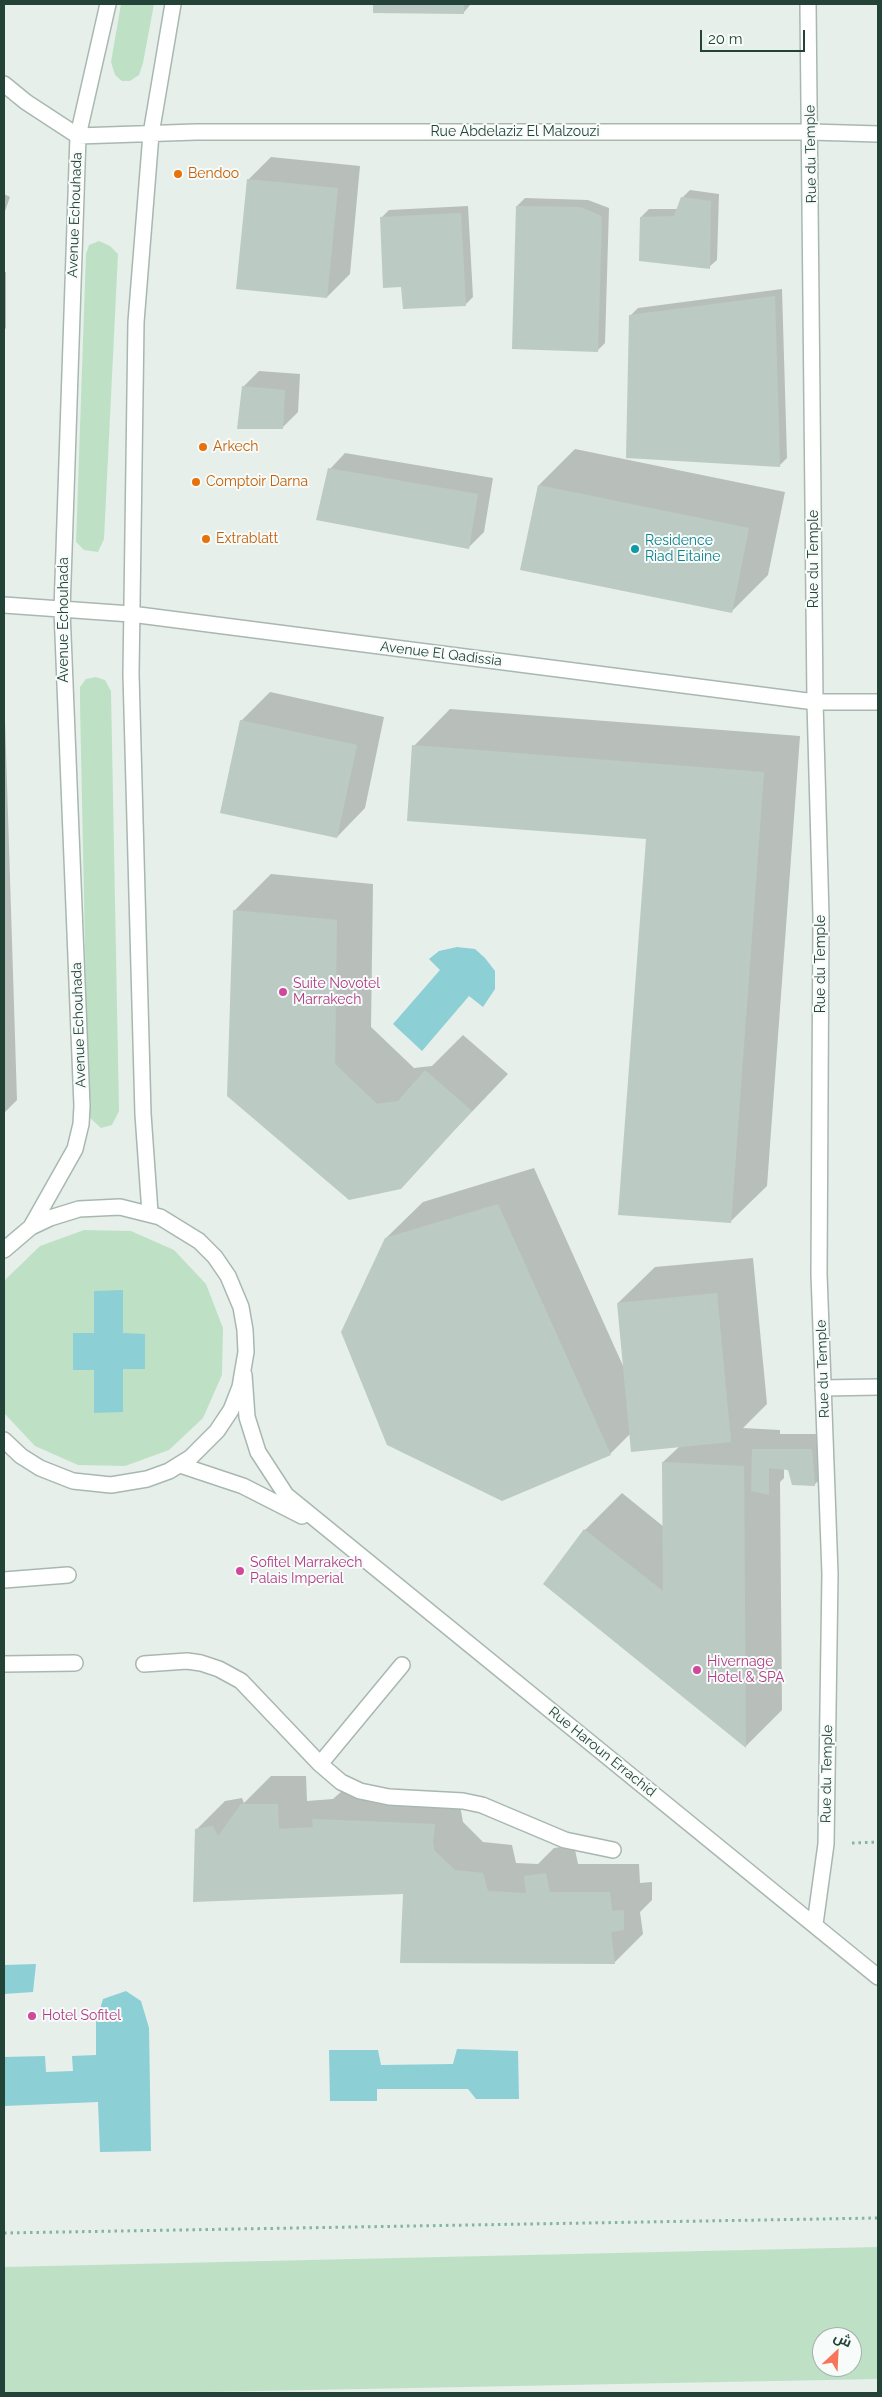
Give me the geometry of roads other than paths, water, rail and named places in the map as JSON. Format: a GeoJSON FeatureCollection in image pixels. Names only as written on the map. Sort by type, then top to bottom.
{"type":"FeatureCollection","features":[{"type":"Feature","properties":{"kind":"street","name":"Avenue Echouhada"},"geometry":{"type":"LineString","coordinates":[[31,1227],[75,1149],[81,1124],[82,1106],[62,610],[78,136],[108,4]]}},
{"type":"Feature","properties":{"kind":"street"},"geometry":{"type":"LineString","coordinates":[[150,1213],[143,1114],[131,614],[136,322],[151,134],[173,4]]}},
{"type":"Feature","properties":{"kind":"street","name":"Rue du Temple"},"geometry":{"type":"LineString","coordinates":[[808,4],[815,702],[821,916],[819,1274],[830,1574],[826,1844],[814,1924]]}},
{"type":"Feature","properties":{"kind":"street"},"geometry":{"type":"LineString","coordinates":[[4,84],[26,102],[78,136]]}},
{"type":"Feature","properties":{"kind":"street","name":"Rue Abdelaziz El Malzouzi"},"geometry":{"type":"LineString","coordinates":[[78,136],[196,132],[810,132],[878,134]]}},
{"type":"Feature","properties":{"kind":"street","name":"Avenue El Qadissia"},"geometry":{"type":"LineString","coordinates":[[4,605],[131,614],[815,702],[878,702]]}},
{"type":"Feature","properties":{"kind":"street"},"geometry":{"type":"LineString","coordinates":[[4,1250],[31,1227],[59,1214],[89,1207],[120,1206],[150,1213],[171,1222],[199,1241],[228,1276],[241,1308],[246,1352],[244,1375],[231,1410],[217,1431],[200,1450],[180,1465],[158,1475],[136,1482],[110,1485],[85,1484],[40,1468],[21,1456],[4,1440]]}},
{"type":"Feature","properties":{"kind":"street","name":"Rue Haroun Errachid"},"geometry":{"type":"LineString","coordinates":[[244,1375],[247,1417],[258,1452],[286,1495],[878,1977]]}},
{"type":"Feature","properties":{"kind":"street"},"geometry":{"type":"LineString","coordinates":[[823,1388],[878,1386]]}},
{"type":"Feature","properties":{"kind":"street","name":"Rue Haroun Errachid"},"geometry":{"type":"LineString","coordinates":[[180,1465],[243,1486],[326,1528]]}},
{"type":"Feature","properties":{"kind":"street"},"geometry":{"type":"LineString","coordinates":[[4,1580],[68,1575]]}},
{"type":"Feature","properties":{"kind":"street"},"geometry":{"type":"LineString","coordinates":[[144,1664],[187,1661],[202,1663],[241,1680],[320,1764],[341,1782],[360,1791],[389,1797],[482,1805],[565,1840],[613,1850]]}},
{"type":"Feature","properties":{"kind":"street"},"geometry":{"type":"LineString","coordinates":[[4,1664],[75,1663]]}},
{"type":"Feature","properties":{"kind":"street"},"geometry":{"type":"LineString","coordinates":[[320,1764],[402,1665]]}},
{"type":"Feature","properties":{"kind":"water"},"geometry":{"type":"Polygon","coordinates":[[[457,947],[475,949],[485,958],[495,971],[495,989],[483,1007],[469,996],[422,1051],[393,1024],[440,970],[429,959],[439,951],[457,947]]]}},
{"type":"Feature","properties":{"kind":"water"},"geometry":{"type":"Polygon","coordinates":[[[123,1290],[123,1333],[145,1334],[145,1369],[123,1369],[123,1412],[94,1413],[94,1370],[73,1370],[73,1333],[94,1333],[94,1291],[123,1290]]]}},
{"type":"Feature","properties":{"kind":"water"},"geometry":{"type":"Polygon","coordinates":[[[36,1964],[33,1992],[4,1994],[4,1965],[36,1964]]]}},
{"type":"Feature","properties":{"kind":"water"},"geometry":{"type":"Polygon","coordinates":[[[126,1991],[141,2001],[149,2028],[151,2151],[100,2152],[98,2102],[4,2106],[4,2057],[45,2056],[46,2072],[73,2071],[72,2056],[96,2055],[96,2022],[103,1999],[126,1991]]]}},
{"type":"Feature","properties":{"kind":"water"},"geometry":{"type":"Polygon","coordinates":[[[457,2049],[518,2051],[519,2099],[476,2099],[468,2089],[377,2089],[377,2101],[330,2101],[329,2050],[378,2050],[381,2065],[453,2064],[457,2049]]]}},
{"type":"Feature","properties":{"kind":"place","name":"Bendoo"},"geometry":{"type":"Point","coordinates":[178,174]}},
{"type":"Feature","properties":{"kind":"place","name":"Arkech"},"geometry":{"type":"Point","coordinates":[203,447]}},
{"type":"Feature","properties":{"kind":"place","name":"Comptoir Darna"},"geometry":{"type":"Point","coordinates":[196,482]}},
{"type":"Feature","properties":{"kind":"place","name":"Extrablatt"},"geometry":{"type":"Point","coordinates":[206,539]}},
{"type":"Feature","properties":{"kind":"place","name":"Residence Riad Eitaine"},"geometry":{"type":"Point","coordinates":[635,549]}},
{"type":"Feature","properties":{"kind":"place","name":"Suite Novotel Marrakech"},"geometry":{"type":"Point","coordinates":[283,992]}},
{"type":"Feature","properties":{"kind":"place","name":"Sofitel Marrakech Palais Imperial"},"geometry":{"type":"Point","coordinates":[240,1571]}},
{"type":"Feature","properties":{"kind":"place","name":"Hivernage Hotel & SPA"},"geometry":{"type":"Point","coordinates":[697,1670]}},
{"type":"Feature","properties":{"kind":"place","name":"Hotel Sofitel"},"geometry":{"type":"Point","coordinates":[32,2016]}}]}
